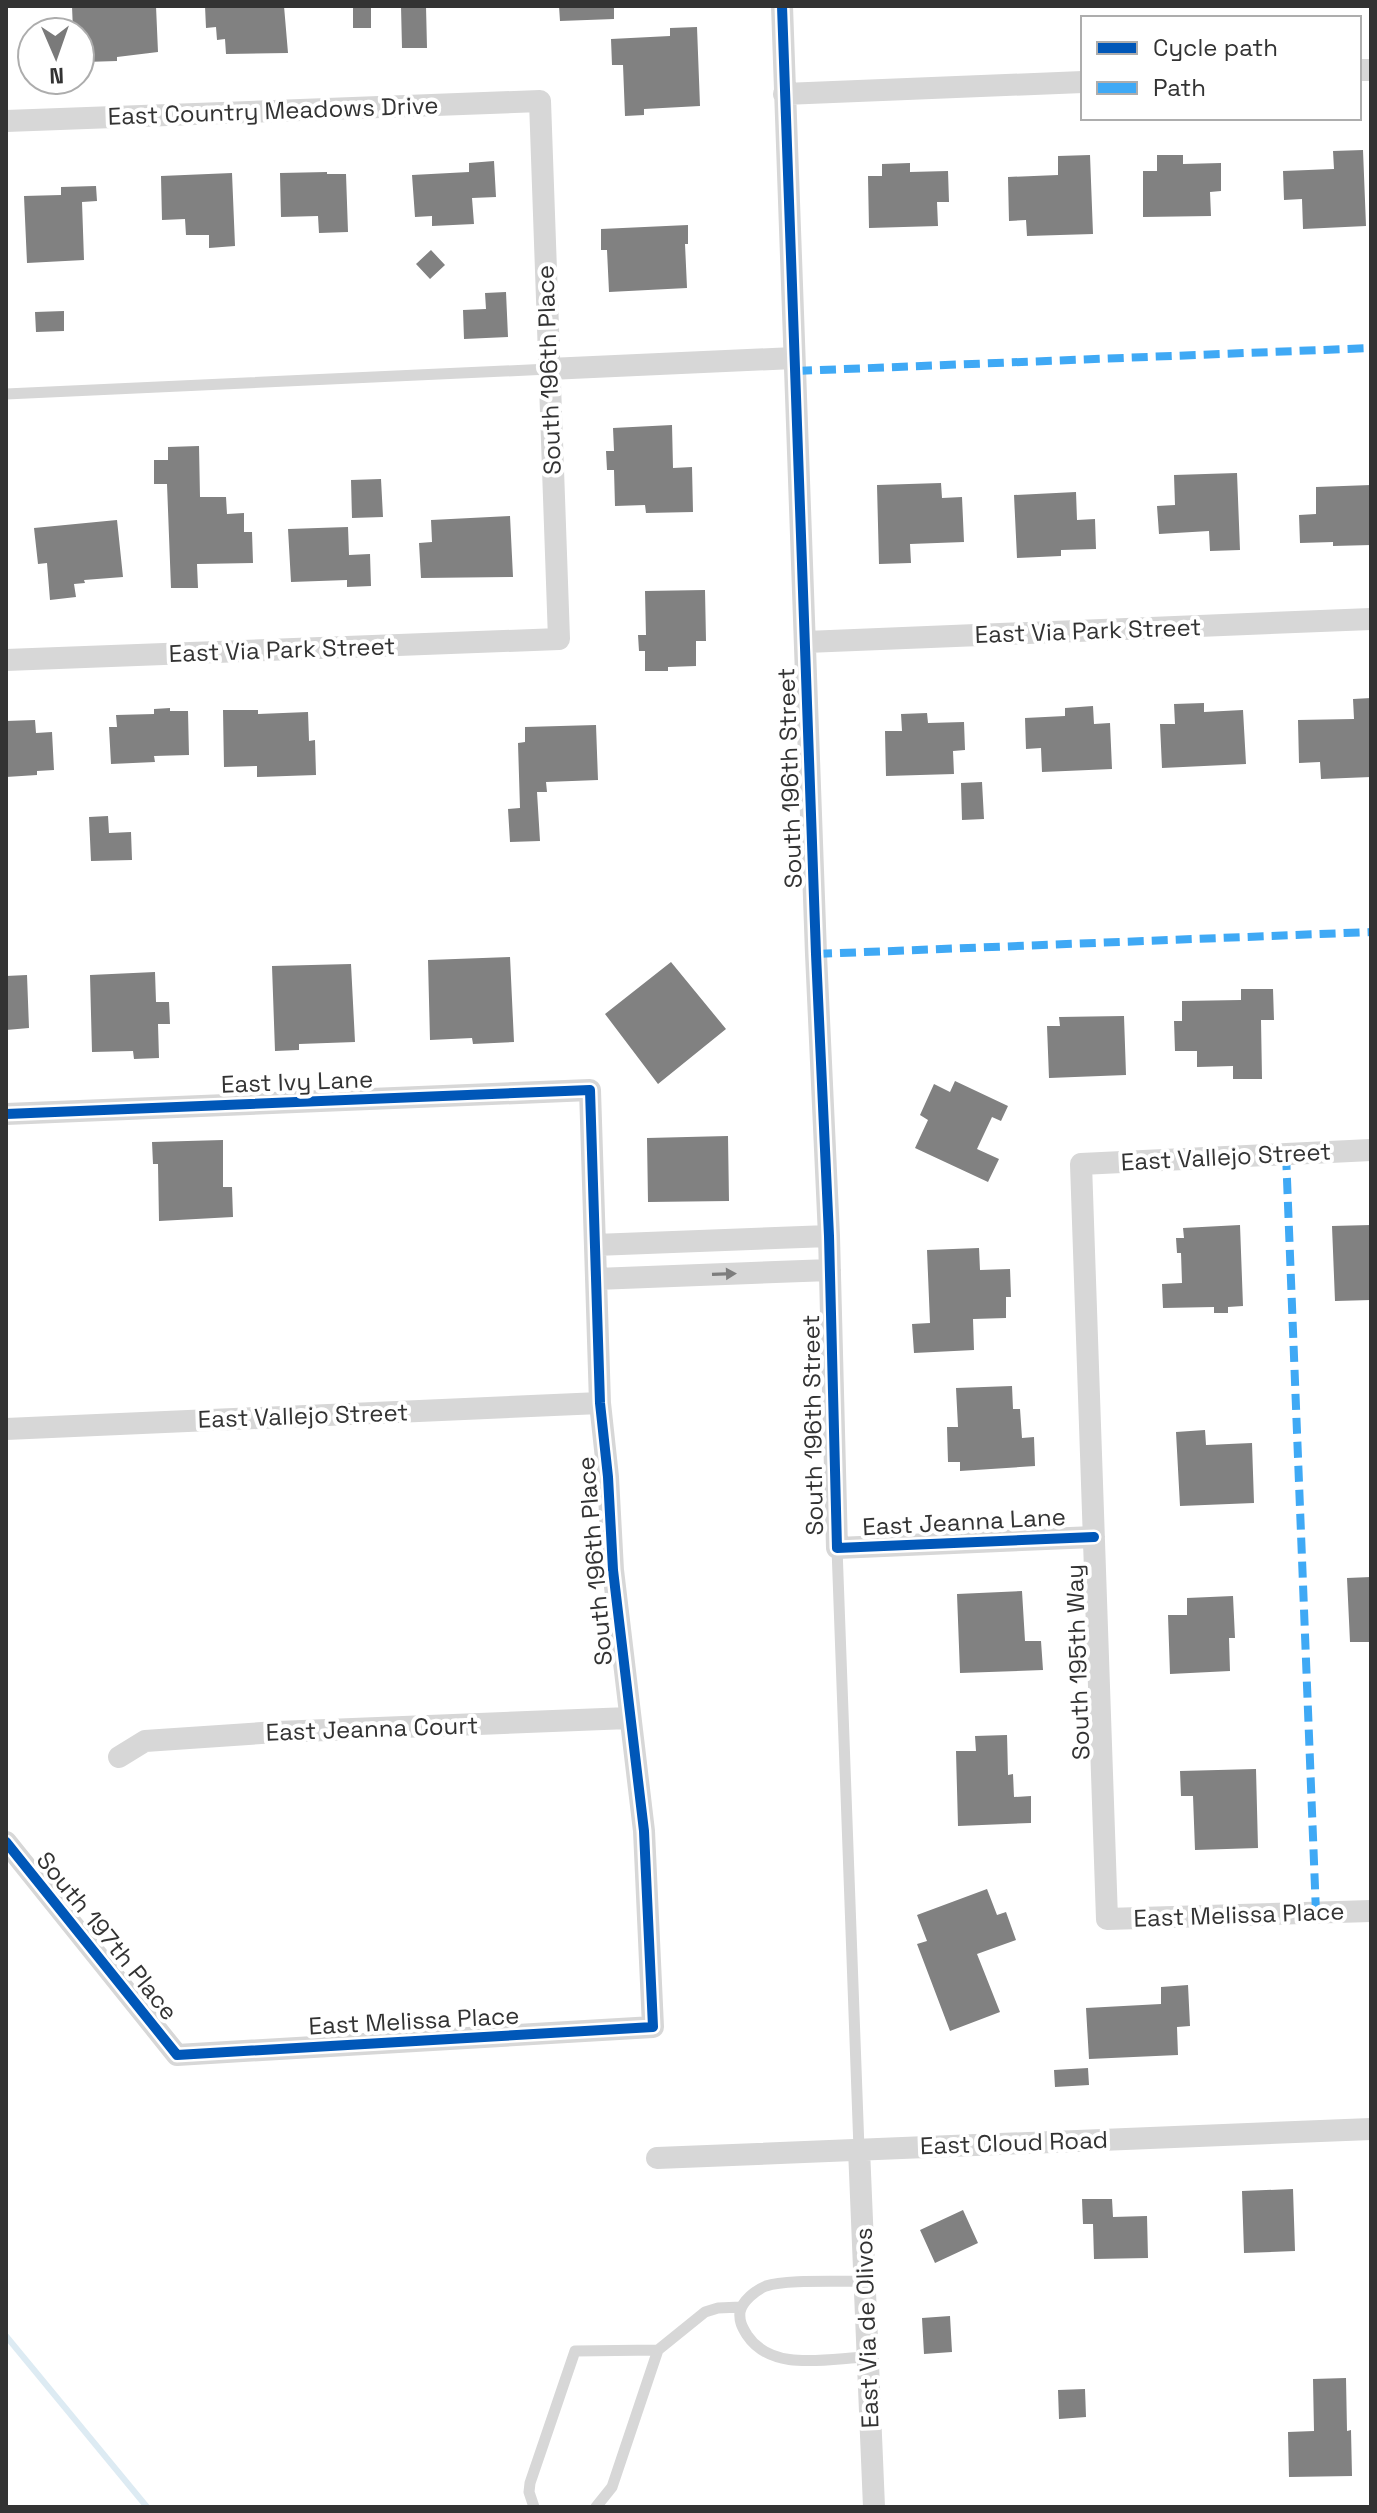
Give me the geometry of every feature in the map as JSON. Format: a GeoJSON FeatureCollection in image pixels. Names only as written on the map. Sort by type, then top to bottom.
{"type":"FeatureCollection","features":[{"type":"Feature","properties":{"kind":"street","name":"South 196th Street"},"geometry":{"type":"LineString","coordinates":[[782,6],[829,1236],[837,1548]]}},
{"type":"Feature","properties":{"kind":"street"},"geometry":{"type":"LineString","coordinates":[[784,94],[1081,82]]}},
{"type":"Feature","properties":{"kind":"street","name":"East Country Meadows Drive"},"geometry":{"type":"LineString","coordinates":[[6,121],[540,101]]}},
{"type":"Feature","properties":{"kind":"street","name":"South 196th Place"},"geometry":{"type":"LineString","coordinates":[[540,101],[559,639]]}},
{"type":"Feature","properties":{"kind":"street"},"geometry":{"type":"LineString","coordinates":[[549,369],[794,358]]}},
{"type":"Feature","properties":{"kind":"street","name":"East Via Park Street"},"geometry":{"type":"LineString","coordinates":[[806,642],[1371,619]]}},
{"type":"Feature","properties":{"kind":"street","name":"East Via Park Street"},"geometry":{"type":"LineString","coordinates":[[6,660],[559,639]]}},
{"type":"Feature","properties":{"kind":"street","name":"South 196th Place"},"geometry":{"type":"LineString","coordinates":[[590,1090],[600,1403],[613,1570],[644,1831],[653,2027]]}},
{"type":"Feature","properties":{"kind":"street","name":"East Ivy Lane"},"geometry":{"type":"LineString","coordinates":[[6,1114],[590,1090]]}},
{"type":"Feature","properties":{"kind":"street","name":"East Vallejo Street"},"geometry":{"type":"LineString","coordinates":[[1081,1164],[1371,1150]]}},
{"type":"Feature","properties":{"kind":"street","name":"South 195th Way"},"geometry":{"type":"LineString","coordinates":[[1081,1164],[1107,1919]]}},
{"type":"Feature","properties":{"kind":"street"},"geometry":{"type":"LineString","coordinates":[[595,1245],[829,1236]]}},
{"type":"Feature","properties":{"kind":"street"},"geometry":{"type":"LineString","coordinates":[[665,1242],[665,1276]]}},
{"type":"Feature","properties":{"kind":"street"},"geometry":{"type":"LineString","coordinates":[[596,1279],[830,1270]]}},
{"type":"Feature","properties":{"kind":"street","name":"East Vallejo Street"},"geometry":{"type":"LineString","coordinates":[[6,1429],[600,1403]]}},
{"type":"Feature","properties":{"kind":"street","name":"East Jeanna Lane"},"geometry":{"type":"LineString","coordinates":[[837,1548],[1094,1537]]}},
{"type":"Feature","properties":{"kind":"street","name":"East Jeanna Court"},"geometry":{"type":"LineString","coordinates":[[119,1757],[145,1741],[277,1732],[629,1718]]}},
{"type":"Feature","properties":{"kind":"street","name":"South 197th Place"},"geometry":{"type":"LineString","coordinates":[[6,1842],[177,2055]]}},
{"type":"Feature","properties":{"kind":"street","name":"East Melissa Place"},"geometry":{"type":"LineString","coordinates":[[1107,1919],[1371,1911]]}},
{"type":"Feature","properties":{"kind":"street","name":"East Melissa Place"},"geometry":{"type":"LineString","coordinates":[[177,2055],[653,2027]]}},
{"type":"Feature","properties":{"kind":"street","name":"East Cloud Road"},"geometry":{"type":"LineString","coordinates":[[657,2158],[1371,2129]]}},
{"type":"Feature","properties":{"kind":"street","name":"East Via de Olivos"},"geometry":{"type":"LineString","coordinates":[[859,2149],[874,2507]]}},
{"type":"Feature","properties":{"kind":"lane"},"geometry":{"type":"LineString","coordinates":[[6,394],[549,369]]}},
{"type":"Feature","properties":{"kind":"lane"},"geometry":{"type":"LineString","coordinates":[[837,1548],[859,2149]]}},
{"type":"Feature","properties":{"kind":"lane"},"geometry":{"type":"LineString","coordinates":[[596,2507],[612,2487],[658,2350],[705,2312],[741,2307],[767,2286],[865,2281]]}},
{"type":"Feature","properties":{"kind":"lane"},"geometry":{"type":"LineString","coordinates":[[741,2307],[741,2325],[749,2338],[759,2349],[774,2357],[796,2360],[868,2357]]}},
{"type":"Feature","properties":{"kind":"lane"},"geometry":{"type":"LineString","coordinates":[[534,2507],[529,2492],[530,2483],[575,2351],[658,2350]]}},
{"type":"Feature","properties":{"kind":"building"},"geometry":{"type":"Polygon","coordinates":[[[72,6],[156,6],[158,52],[117,57],[117,61],[96,62],[96,16],[72,16],[72,6]]]}},
{"type":"Feature","properties":{"kind":"building"},"geometry":{"type":"Polygon","coordinates":[[[205,6],[284,6],[288,53],[226,54],[225,39],[217,40],[216,27],[206,28],[205,6]]]}},
{"type":"Feature","properties":{"kind":"building"},"geometry":{"type":"Polygon","coordinates":[[[353,6],[371,6],[371,28],[353,28],[353,6]]]}},
{"type":"Feature","properties":{"kind":"building"},"geometry":{"type":"Polygon","coordinates":[[[401,6],[426,6],[427,48],[402,48],[401,6]]]}},
{"type":"Feature","properties":{"kind":"building"},"geometry":{"type":"Polygon","coordinates":[[[559,6],[614,6],[614,19],[560,21],[559,6]]]}},
{"type":"Feature","properties":{"kind":"building"},"geometry":{"type":"Polygon","coordinates":[[[697,27],[700,106],[644,109],[644,115],[625,116],[623,65],[612,65],[611,39],[670,36],[670,28],[697,27]]]}},
{"type":"Feature","properties":{"kind":"building"},"geometry":{"type":"Polygon","coordinates":[[[1363,150],[1366,226],[1303,229],[1302,199],[1284,200],[1283,171],[1334,169],[1333,151],[1363,150]]]}},
{"type":"Feature","properties":{"kind":"building"},"geometry":{"type":"Polygon","coordinates":[[[1090,155],[1093,234],[1027,236],[1026,220],[1009,221],[1008,177],[1058,175],[1058,156],[1090,155]]]}},
{"type":"Feature","properties":{"kind":"building"},"geometry":{"type":"Polygon","coordinates":[[[1157,155],[1183,155],[1183,164],[1221,163],[1221,191],[1210,192],[1211,216],[1143,217],[1143,171],[1157,171],[1157,155]]]}},
{"type":"Feature","properties":{"kind":"building"},"geometry":{"type":"Polygon","coordinates":[[[494,161],[496,197],[472,198],[474,224],[432,226],[432,216],[415,217],[412,175],[469,172],[469,163],[494,161]]]}},
{"type":"Feature","properties":{"kind":"building"},"geometry":{"type":"Polygon","coordinates":[[[910,163],[910,172],[948,171],[949,202],[937,202],[938,226],[869,228],[868,176],[882,176],[882,164],[910,163]]]}},
{"type":"Feature","properties":{"kind":"building"},"geometry":{"type":"Polygon","coordinates":[[[232,173],[235,246],[209,248],[209,235],[186,235],[185,219],[162,220],[161,176],[232,173]]]}},
{"type":"Feature","properties":{"kind":"building"},"geometry":{"type":"Polygon","coordinates":[[[280,173],[346,174],[348,232],[319,233],[318,216],[281,217],[280,173]]]}},
{"type":"Feature","properties":{"kind":"building"},"geometry":{"type":"Polygon","coordinates":[[[96,186],[97,201],[82,202],[84,260],[27,263],[24,196],[61,195],[61,187],[96,186]]]}},
{"type":"Feature","properties":{"kind":"building"},"geometry":{"type":"Polygon","coordinates":[[[688,225],[688,244],[685,244],[687,288],[609,292],[607,250],[601,250],[601,229],[688,225]]]}},
{"type":"Feature","properties":{"kind":"building"},"geometry":{"type":"Polygon","coordinates":[[[431,250],[445,265],[430,279],[416,264],[431,250]]]}},
{"type":"Feature","properties":{"kind":"building"},"geometry":{"type":"Polygon","coordinates":[[[506,292],[508,337],[464,339],[463,310],[486,309],[485,293],[506,292]]]}},
{"type":"Feature","properties":{"kind":"building"},"geometry":{"type":"Polygon","coordinates":[[[64,311],[64,331],[36,332],[35,312],[64,311]]]}},
{"type":"Feature","properties":{"kind":"building"},"geometry":{"type":"Polygon","coordinates":[[[672,425],[673,468],[692,467],[693,512],[646,513],[645,505],[615,506],[614,470],[607,470],[606,451],[614,451],[613,428],[672,425]]]}},
{"type":"Feature","properties":{"kind":"building"},"geometry":{"type":"Polygon","coordinates":[[[199,446],[200,497],[226,497],[227,514],[244,513],[244,532],[252,532],[253,563],[197,564],[198,588],[171,588],[167,484],[154,484],[154,460],[168,460],[168,447],[199,446]]]}},
{"type":"Feature","properties":{"kind":"building"},"geometry":{"type":"Polygon","coordinates":[[[1237,473],[1240,550],[1210,551],[1209,531],[1159,534],[1157,506],[1175,505],[1174,475],[1237,473]]]}},
{"type":"Feature","properties":{"kind":"building"},"geometry":{"type":"Polygon","coordinates":[[[381,479],[383,517],[352,518],[351,480],[381,479]]]}},
{"type":"Feature","properties":{"kind":"building"},"geometry":{"type":"Polygon","coordinates":[[[941,483],[942,498],[962,497],[964,542],[910,544],[911,563],[879,564],[877,485],[941,483]]]}},
{"type":"Feature","properties":{"kind":"building"},"geometry":{"type":"Polygon","coordinates":[[[1371,485],[1371,545],[1300,543],[1299,515],[1316,514],[1316,487],[1371,485]]]}},
{"type":"Feature","properties":{"kind":"building"},"geometry":{"type":"Polygon","coordinates":[[[1076,492],[1077,520],[1095,519],[1096,549],[1061,550],[1061,556],[1017,558],[1014,495],[1076,492]]]}},
{"type":"Feature","properties":{"kind":"building"},"geometry":{"type":"Polygon","coordinates":[[[510,516],[513,577],[421,578],[419,543],[432,542],[431,520],[510,516]]]}},
{"type":"Feature","properties":{"kind":"building"},"geometry":{"type":"Polygon","coordinates":[[[117,520],[123,577],[84,580],[85,583],[74,584],[76,597],[50,600],[47,563],[38,564],[34,528],[117,520]]]}},
{"type":"Feature","properties":{"kind":"building"},"geometry":{"type":"Polygon","coordinates":[[[348,527],[349,555],[370,554],[371,586],[347,587],[347,580],[291,582],[288,529],[348,527]]]}},
{"type":"Feature","properties":{"kind":"building"},"geometry":{"type":"Polygon","coordinates":[[[705,590],[706,641],[696,641],[696,666],[645,671],[645,651],[639,651],[638,635],[646,635],[645,591],[705,590]]]}},
{"type":"Feature","properties":{"kind":"building"},"geometry":{"type":"Polygon","coordinates":[[[1371,698],[1371,777],[1321,779],[1320,762],[1299,763],[1298,720],[1354,719],[1353,699],[1371,698]]]}},
{"type":"Feature","properties":{"kind":"building"},"geometry":{"type":"Polygon","coordinates":[[[1204,703],[1204,712],[1243,710],[1246,764],[1162,768],[1160,724],[1175,724],[1174,704],[1204,703]]]}},
{"type":"Feature","properties":{"kind":"building"},"geometry":{"type":"Polygon","coordinates":[[[1093,706],[1094,724],[1110,723],[1112,769],[1042,772],[1041,748],[1026,749],[1025,718],[1065,716],[1065,708],[1093,706]]]}},
{"type":"Feature","properties":{"kind":"building"},"geometry":{"type":"Polygon","coordinates":[[[170,708],[170,711],[188,711],[189,755],[154,756],[155,762],[111,764],[109,727],[117,727],[116,715],[154,714],[154,709],[170,708]]]}},
{"type":"Feature","properties":{"kind":"building"},"geometry":{"type":"Polygon","coordinates":[[[223,710],[258,710],[258,714],[308,712],[309,741],[315,740],[316,775],[257,777],[257,766],[224,767],[223,710]]]}},
{"type":"Feature","properties":{"kind":"building"},"geometry":{"type":"Polygon","coordinates":[[[927,713],[928,723],[964,722],[965,750],[953,751],[954,774],[886,776],[885,731],[902,731],[901,714],[927,713]]]}},
{"type":"Feature","properties":{"kind":"building"},"geometry":{"type":"Polygon","coordinates":[[[35,720],[36,733],[52,732],[54,770],[37,771],[37,775],[6,777],[6,721],[35,720]]]}},
{"type":"Feature","properties":{"kind":"building"},"geometry":{"type":"Polygon","coordinates":[[[596,725],[598,780],[546,782],[547,792],[537,792],[540,841],[510,842],[508,809],[520,808],[518,743],[525,742],[525,727],[596,725]]]}},
{"type":"Feature","properties":{"kind":"building"},"geometry":{"type":"Polygon","coordinates":[[[982,782],[984,819],[962,820],[961,783],[982,782]]]}},
{"type":"Feature","properties":{"kind":"building"},"geometry":{"type":"Polygon","coordinates":[[[108,816],[109,833],[131,832],[132,860],[91,861],[89,817],[108,816]]]}},
{"type":"Feature","properties":{"kind":"building"},"geometry":{"type":"Polygon","coordinates":[[[510,957],[514,1042],[473,1044],[472,1038],[430,1040],[428,960],[510,957]]]}},
{"type":"Feature","properties":{"kind":"building"},"geometry":{"type":"Polygon","coordinates":[[[671,962],[726,1029],[658,1084],[605,1014],[671,962]]]}},
{"type":"Feature","properties":{"kind":"building"},"geometry":{"type":"Polygon","coordinates":[[[351,964],[355,1042],[299,1044],[299,1050],[275,1051],[272,966],[351,964]]]}},
{"type":"Feature","properties":{"kind":"building"},"geometry":{"type":"Polygon","coordinates":[[[155,972],[156,1002],[169,1002],[170,1024],[158,1024],[159,1058],[134,1059],[133,1051],[92,1052],[90,975],[155,972]]]}},
{"type":"Feature","properties":{"kind":"building"},"geometry":{"type":"Polygon","coordinates":[[[27,975],[29,1028],[6,1030],[6,976],[27,975]]]}},
{"type":"Feature","properties":{"kind":"building"},"geometry":{"type":"Polygon","coordinates":[[[1241,989],[1273,989],[1274,1020],[1261,1020],[1262,1079],[1233,1079],[1233,1066],[1197,1067],[1197,1051],[1175,1051],[1174,1021],[1182,1021],[1182,1001],[1241,1000],[1241,989]]]}},
{"type":"Feature","properties":{"kind":"building"},"geometry":{"type":"Polygon","coordinates":[[[1124,1016],[1126,1075],[1049,1078],[1047,1026],[1060,1026],[1059,1017],[1124,1016]]]}},
{"type":"Feature","properties":{"kind":"building"},"geometry":{"type":"Polygon","coordinates":[[[955,1081],[1008,1106],[1001,1121],[992,1117],[977,1149],[999,1159],[988,1182],[915,1148],[928,1120],[920,1115],[934,1084],[950,1092],[955,1081]]]}},
{"type":"Feature","properties":{"kind":"building"},"geometry":{"type":"Polygon","coordinates":[[[728,1136],[729,1201],[648,1202],[647,1138],[728,1136]]]}},
{"type":"Feature","properties":{"kind":"building"},"geometry":{"type":"Polygon","coordinates":[[[223,1140],[223,1187],[232,1187],[233,1217],[159,1221],[158,1164],[153,1164],[152,1142],[223,1140]]]}},
{"type":"Feature","properties":{"kind":"building"},"geometry":{"type":"Polygon","coordinates":[[[1240,1225],[1243,1306],[1228,1307],[1228,1313],[1214,1313],[1214,1307],[1163,1308],[1162,1284],[1182,1283],[1181,1253],[1177,1253],[1176,1238],[1184,1238],[1183,1228],[1240,1225]]]}},
{"type":"Feature","properties":{"kind":"building"},"geometry":{"type":"Polygon","coordinates":[[[1371,1225],[1371,1300],[1335,1301],[1332,1226],[1371,1225]]]}},
{"type":"Feature","properties":{"kind":"building"},"geometry":{"type":"Polygon","coordinates":[[[979,1248],[980,1270],[1010,1269],[1011,1297],[1006,1297],[1006,1318],[973,1319],[974,1350],[914,1353],[912,1324],[930,1323],[927,1250],[979,1248]]]}},
{"type":"Feature","properties":{"kind":"building"},"geometry":{"type":"Polygon","coordinates":[[[1012,1386],[1013,1409],[1020,1409],[1022,1438],[1034,1437],[1035,1466],[960,1471],[960,1462],[948,1462],[947,1427],[958,1427],[956,1388],[1012,1386]]]}},
{"type":"Feature","properties":{"kind":"building"},"geometry":{"type":"Polygon","coordinates":[[[1205,1430],[1206,1445],[1252,1443],[1254,1503],[1180,1506],[1176,1432],[1205,1430]]]}},
{"type":"Feature","properties":{"kind":"building"},"geometry":{"type":"Polygon","coordinates":[[[1371,1577],[1371,1642],[1350,1642],[1347,1578],[1371,1577]]]}},
{"type":"Feature","properties":{"kind":"building"},"geometry":{"type":"Polygon","coordinates":[[[1022,1591],[1025,1641],[1041,1641],[1043,1670],[960,1673],[957,1594],[1022,1591]]]}},
{"type":"Feature","properties":{"kind":"building"},"geometry":{"type":"Polygon","coordinates":[[[1233,1596],[1235,1638],[1229,1638],[1230,1671],[1170,1674],[1168,1615],[1187,1615],[1187,1598],[1233,1596]]]}},
{"type":"Feature","properties":{"kind":"building"},"geometry":{"type":"Polygon","coordinates":[[[1007,1735],[1008,1775],[1013,1774],[1014,1797],[1031,1796],[1031,1823],[958,1826],[956,1751],[976,1751],[975,1736],[1007,1735]]]}},
{"type":"Feature","properties":{"kind":"building"},"geometry":{"type":"Polygon","coordinates":[[[1256,1769],[1258,1848],[1195,1850],[1193,1796],[1181,1796],[1180,1771],[1256,1769]]]}},
{"type":"Feature","properties":{"kind":"building"},"geometry":{"type":"Polygon","coordinates":[[[987,1889],[997,1915],[1006,1912],[1016,1940],[977,1954],[1000,2012],[950,2031],[917,1944],[927,1941],[917,1915],[987,1889]]]}},
{"type":"Feature","properties":{"kind":"building"},"geometry":{"type":"Polygon","coordinates":[[[1188,1985],[1190,2026],[1177,2027],[1178,2055],[1089,2059],[1086,2008],[1161,2004],[1161,1987],[1188,1985]]]}},
{"type":"Feature","properties":{"kind":"building"},"geometry":{"type":"Polygon","coordinates":[[[1088,2068],[1089,2085],[1055,2087],[1054,2070],[1088,2068]]]}},
{"type":"Feature","properties":{"kind":"building"},"geometry":{"type":"Polygon","coordinates":[[[1293,2189],[1295,2251],[1244,2253],[1242,2191],[1293,2189]]]}},
{"type":"Feature","properties":{"kind":"building"},"geometry":{"type":"Polygon","coordinates":[[[1082,2199],[1112,2199],[1113,2217],[1147,2216],[1148,2258],[1094,2259],[1093,2224],[1083,2224],[1082,2199]]]}},
{"type":"Feature","properties":{"kind":"building"},"geometry":{"type":"Polygon","coordinates":[[[963,2210],[978,2243],[935,2263],[920,2230],[963,2210]]]}},
{"type":"Feature","properties":{"kind":"building"},"geometry":{"type":"Polygon","coordinates":[[[950,2316],[952,2352],[924,2354],[922,2318],[950,2316]]]}},
{"type":"Feature","properties":{"kind":"building"},"geometry":{"type":"Polygon","coordinates":[[[1346,2378],[1352,2476],[1289,2477],[1288,2432],[1314,2431],[1313,2379],[1346,2378]]]}},
{"type":"Feature","properties":{"kind":"building"},"geometry":{"type":"Polygon","coordinates":[[[1085,2389],[1086,2417],[1059,2419],[1058,2390],[1085,2389]]]}},
{"type":"Feature","properties":{"kind":"waterway"},"geometry":{"type":"LineString","coordinates":[[6,2336],[147,2507]]}},
{"type":"Feature","properties":{"kind":"marked path"},"geometry":{"type":"LineString","coordinates":[[796,371],[1371,348]]}},
{"type":"Feature","properties":{"kind":"marked path"},"geometry":{"type":"LineString","coordinates":[[816,954],[1371,932]]}},
{"type":"Feature","properties":{"kind":"marked path"},"geometry":{"type":"LineString","coordinates":[[1286,1154],[1316,1913]]}},
{"type":"Feature","properties":{"kind":"cycle path"},"geometry":{"type":"LineString","coordinates":[[782,6],[829,1236],[837,1548],[1094,1537]]}},
{"type":"Feature","properties":{"kind":"cycle path"},"geometry":{"type":"LineString","coordinates":[[6,1114],[590,1090],[600,1403],[613,1570],[644,1831],[653,2027],[177,2055],[6,1842]]}}]}
